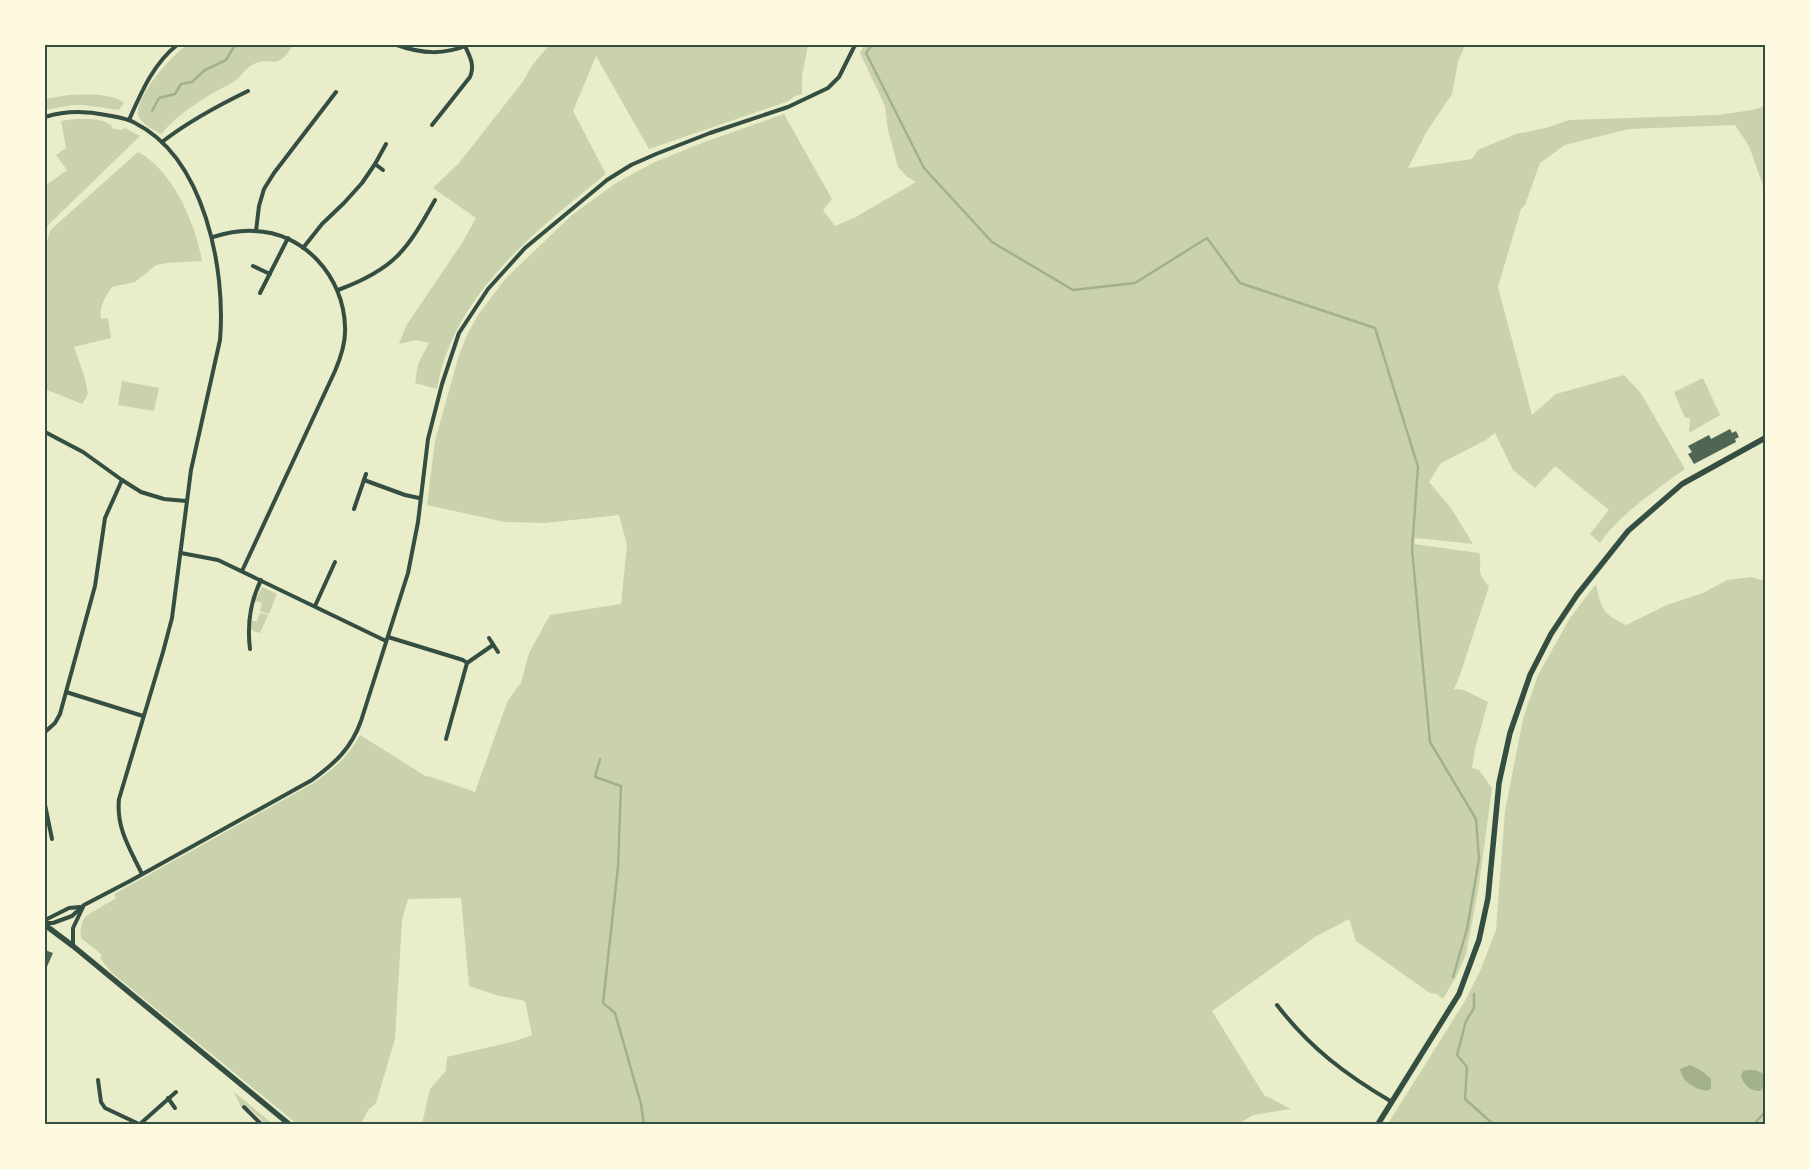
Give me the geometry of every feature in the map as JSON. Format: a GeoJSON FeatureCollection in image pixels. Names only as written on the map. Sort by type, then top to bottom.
{"type":"FeatureCollection","features":[{"type":"Feature","properties":{"kind":"highway"},"geometry":{"type":"LineString","coordinates":[[1378,1124],[1459,994],[1479,940],[1488,898],[1499,783],[1510,733],[1530,675],[1551,634],[1577,595],[1628,530],[1682,484],[1765,438]]}},
{"type":"Feature","properties":{"kind":"highway"},"geometry":{"type":"LineString","coordinates":[[45,923],[289,1124]]}},
{"type":"Feature","properties":{"kind":"street"},"geometry":{"type":"LineString","coordinates":[[167,45],[171,50]]}},
{"type":"Feature","properties":{"kind":"street"},"geometry":{"type":"LineString","coordinates":[[129,120],[154,70],[177,45]]}},
{"type":"Feature","properties":{"kind":"street"},"geometry":{"type":"LineString","coordinates":[[397,45],[411,50],[434,53],[467,46],[472,61],[470,76],[432,125]]}},
{"type":"Feature","properties":{"kind":"street"},"geometry":{"type":"LineString","coordinates":[[45,923],[53,923],[72,916],[82,906],[312,780],[337,760],[354,740],[408,573],[418,522],[428,439],[442,384],[459,333],[488,289],[525,248],[601,185],[631,165],[710,133],[788,106],[828,88],[839,77],[855,45]]}},
{"type":"Feature","properties":{"kind":"street"},"geometry":{"type":"LineString","coordinates":[[162,142],[184,125],[248,90]]}},
{"type":"Feature","properties":{"kind":"street"},"geometry":{"type":"LineString","coordinates":[[256,231],[259,206],[264,190],[274,173],[336,92]]}},
{"type":"Feature","properties":{"kind":"street"},"geometry":{"type":"LineString","coordinates":[[45,117],[87,112],[129,120],[138,124],[162,142],[173,154],[199,199],[212,237],[221,291],[220,340],[191,470],[172,618],[118,799],[120,828],[142,874]]}},
{"type":"Feature","properties":{"kind":"street"},"geometry":{"type":"LineString","coordinates":[[303,248],[322,224],[344,203],[375,164],[386,144]]}},
{"type":"Feature","properties":{"kind":"street"},"geometry":{"type":"LineString","coordinates":[[375,164],[383,170]]}},
{"type":"Feature","properties":{"kind":"street"},"geometry":{"type":"LineString","coordinates":[[338,290],[377,272],[399,255],[416,234],[435,200]]}},
{"type":"Feature","properties":{"kind":"street"},"geometry":{"type":"LineString","coordinates":[[212,237],[229,232],[256,231],[288,238],[324,266],[338,290],[346,326],[341,356],[242,571]]}},
{"type":"Feature","properties":{"kind":"street"},"geometry":{"type":"LineString","coordinates":[[260,293],[288,238]]}},
{"type":"Feature","properties":{"kind":"street"},"geometry":{"type":"LineString","coordinates":[[253,266],[270,274]]}},
{"type":"Feature","properties":{"kind":"street"},"geometry":{"type":"LineString","coordinates":[[45,432],[83,452],[122,480],[152,496],[186,502]]}},
{"type":"Feature","properties":{"kind":"street"},"geometry":{"type":"LineString","coordinates":[[354,509],[366,474]]}},
{"type":"Feature","properties":{"kind":"street"},"geometry":{"type":"LineString","coordinates":[[45,732],[60,714],[95,586],[105,518],[122,480]]}},
{"type":"Feature","properties":{"kind":"street"},"geometry":{"type":"LineString","coordinates":[[364,480],[405,495],[420,498]]}},
{"type":"Feature","properties":{"kind":"street"},"geometry":{"type":"LineString","coordinates":[[181,553],[218,560],[387,639],[463,660],[467,663]]}},
{"type":"Feature","properties":{"kind":"street"},"geometry":{"type":"LineString","coordinates":[[315,606],[335,562]]}},
{"type":"Feature","properties":{"kind":"street"},"geometry":{"type":"LineString","coordinates":[[250,649],[248,637],[250,613],[261,580]]}},
{"type":"Feature","properties":{"kind":"street"},"geometry":{"type":"LineString","coordinates":[[489,638],[498,652]]}},
{"type":"Feature","properties":{"kind":"street"},"geometry":{"type":"LineString","coordinates":[[446,739],[467,663],[493,645]]}},
{"type":"Feature","properties":{"kind":"street"},"geometry":{"type":"LineString","coordinates":[[66,692],[143,716]]}},
{"type":"Feature","properties":{"kind":"street"},"geometry":{"type":"LineString","coordinates":[[45,805],[52,839]]}},
{"type":"Feature","properties":{"kind":"street"},"geometry":{"type":"LineString","coordinates":[[45,923],[69,908],[82,906]]}},
{"type":"Feature","properties":{"kind":"street"},"geometry":{"type":"LineString","coordinates":[[73,946],[73,928],[82,906]]}},
{"type":"Feature","properties":{"kind":"street"},"geometry":{"type":"LineString","coordinates":[[1277,1006],[1294,1027],[1342,1071],[1392,1102]]}},
{"type":"Feature","properties":{"kind":"street"},"geometry":{"type":"LineString","coordinates":[[98,1080],[101,1102],[105,1108],[140,1124],[176,1092]]}},
{"type":"Feature","properties":{"kind":"street"},"geometry":{"type":"LineString","coordinates":[[168,1098],[175,1108]]}},
{"type":"Feature","properties":{"kind":"street"},"geometry":{"type":"LineString","coordinates":[[244,1107],[261,1124]]}},
{"type":"Feature","properties":{"kind":"shaded area"},"geometry":{"type":"Polygon","coordinates":[[[187,45],[293,45],[287,54],[278,61],[259,62],[249,67],[235,81],[203,99],[185,112],[161,134],[143,122],[139,117],[138,109],[147,89],[155,78],[172,58],[187,45]]]}},
{"type":"Feature","properties":{"kind":"shaded area"},"geometry":{"type":"Polygon","coordinates":[[[549,45],[808,45],[802,76],[802,94],[793,97],[789,101],[649,149],[596,56],[573,111],[606,174],[526,242],[501,267],[479,294],[460,323],[446,355],[437,389],[415,383],[418,364],[429,343],[416,340],[399,344],[406,326],[462,243],[476,218],[433,188],[459,163],[549,45]]]}},
{"type":"Feature","properties":{"kind":"shaded area"},"geometry":{"type":"Polygon","coordinates":[[[864,45],[1465,45],[1458,62],[1452,94],[1427,131],[1408,168],[1472,159],[1478,150],[1516,134],[1546,128],[1569,120],[1718,115],[1765,106],[1765,191],[1749,146],[1735,125],[1629,129],[1565,145],[1540,163],[1525,205],[1521,209],[1498,287],[1532,415],[1556,394],[1624,375],[1640,392],[1685,469],[1628,512],[1600,543],[1590,534],[1609,510],[1555,466],[1535,488],[1513,470],[1495,433],[1486,440],[1441,463],[1429,482],[1451,508],[1473,544],[1415,538],[1414,544],[1479,553],[1481,576],[1489,586],[1454,689],[1464,690],[1488,702],[1475,749],[1472,768],[1479,770],[1492,788],[1479,885],[1466,954],[1458,973],[1443,999],[1437,994],[1430,993],[1356,941],[1349,919],[1315,937],[1212,1011],[1264,1095],[1291,1109],[1253,1115],[1238,1124],[422,1124],[430,1089],[446,1071],[447,1057],[515,1041],[532,1035],[525,1001],[496,995],[469,986],[461,898],[408,899],[402,920],[395,1039],[376,1103],[368,1110],[361,1124],[297,1124],[111,972],[100,958],[102,955],[81,938],[83,921],[86,916],[116,898],[114,894],[312,784],[326,774],[351,750],[360,735],[427,777],[475,792],[508,700],[521,683],[529,653],[550,615],[621,604],[627,545],[619,515],[545,523],[505,522],[427,505],[435,441],[458,358],[467,335],[478,315],[506,278],[572,215],[616,183],[655,162],[699,144],[784,114],[832,199],[823,210],[835,226],[854,218],[916,182],[906,176],[898,167],[888,130],[885,106],[860,53],[864,45]]]}},
{"type":"Feature","properties":{"kind":"shaded area"},"geometry":{"type":"Polygon","coordinates":[[[90,94],[114,97],[124,103],[119,110],[72,105],[45,110],[45,99],[90,94]]]}},
{"type":"Feature","properties":{"kind":"shaded area"},"geometry":{"type":"Polygon","coordinates":[[[75,119],[106,122],[114,129],[121,130],[125,128],[140,136],[46,227],[45,231],[45,186],[67,170],[56,155],[66,148],[61,121],[75,119]]]}},
{"type":"Feature","properties":{"kind":"shaded area"},"geometry":{"type":"Polygon","coordinates":[[[138,152],[151,160],[162,172],[181,200],[194,231],[202,261],[156,265],[135,282],[112,287],[103,302],[101,310],[101,319],[108,318],[111,338],[74,347],[84,375],[88,394],[82,404],[45,389],[45,249],[50,231],[138,152]]]}},
{"type":"Feature","properties":{"kind":"shaded area"},"geometry":{"type":"Polygon","coordinates":[[[1703,378],[1720,415],[1689,433],[1690,418],[1685,418],[1674,392],[1703,378]]]}},
{"type":"Feature","properties":{"kind":"shaded area"},"geometry":{"type":"Polygon","coordinates":[[[122,381],[159,388],[154,411],[118,405],[122,381]]]}},
{"type":"Feature","properties":{"kind":"shaded area"},"geometry":{"type":"Polygon","coordinates":[[[1751,577],[1765,581],[1765,1124],[1390,1124],[1389,1122],[1465,1001],[1481,969],[1496,930],[1505,811],[1523,719],[1538,675],[1570,618],[1596,584],[1604,610],[1626,625],[1667,605],[1703,593],[1727,580],[1751,577]]]}},
{"type":"Feature","properties":{"kind":"shaded area"},"geometry":{"type":"Polygon","coordinates":[[[262,587],[277,594],[269,614],[260,611],[262,603],[255,601],[262,587]]]}},
{"type":"Feature","properties":{"kind":"shaded area"},"geometry":{"type":"Polygon","coordinates":[[[260,613],[268,615],[260,633],[251,629],[251,621],[257,621],[260,613]]]}},
{"type":"Feature","properties":{"kind":"shaded area"},"geometry":{"type":"Polygon","coordinates":[[[1690,1065],[1702,1071],[1711,1079],[1711,1089],[1707,1091],[1694,1087],[1683,1078],[1680,1069],[1690,1065]]]}},
{"type":"Feature","properties":{"kind":"shaded area"},"geometry":{"type":"Polygon","coordinates":[[[1749,1070],[1762,1073],[1765,1083],[1760,1091],[1750,1089],[1742,1079],[1743,1071],[1749,1070]]]}},
{"type":"Feature","properties":{"kind":"shaded area"},"geometry":{"type":"Polygon","coordinates":[[[234,1092],[273,1124],[264,1124],[244,1104],[241,1107],[234,1092]]]}},
{"type":"Feature","properties":{"kind":"building"},"geometry":{"type":"Polygon","coordinates":[[[1730,429],[1732,433],[1736,431],[1739,437],[1735,439],[1736,442],[1694,464],[1688,454],[1692,452],[1688,446],[1709,435],[1711,439],[1730,429]]]}},
{"type":"Feature","properties":{"kind":"building"},"geometry":{"type":"Polygon","coordinates":[[[45,950],[53,953],[46,969],[45,968],[45,950]]]}},
{"type":"Feature","properties":{"kind":"waterway"},"geometry":{"type":"LineString","coordinates":[[152,111],[159,98],[175,94],[181,84],[192,82],[205,70],[226,60],[235,45]]}},
{"type":"Feature","properties":{"kind":"waterway"},"geometry":{"type":"LineString","coordinates":[[872,45],[866,53],[924,168],[992,242],[1073,290],[1135,283],[1207,238],[1240,283],[1375,328],[1418,467],[1412,549],[1430,742],[1476,819],[1479,859],[1467,929],[1453,977]]}},
{"type":"Feature","properties":{"kind":"waterway"},"geometry":{"type":"LineString","coordinates":[[600,759],[595,777],[621,786],[618,867],[603,1003],[615,1013],[641,1104],[644,1124]]}},
{"type":"Feature","properties":{"kind":"waterway"},"geometry":{"type":"LineString","coordinates":[[1474,994],[1474,1008],[1466,1021],[1457,1055],[1467,1067],[1465,1099],[1493,1124]]}},
{"type":"Feature","properties":{"kind":"waterway"},"geometry":{"type":"LineString","coordinates":[[1754,1124],[1765,1112]]}}]}
